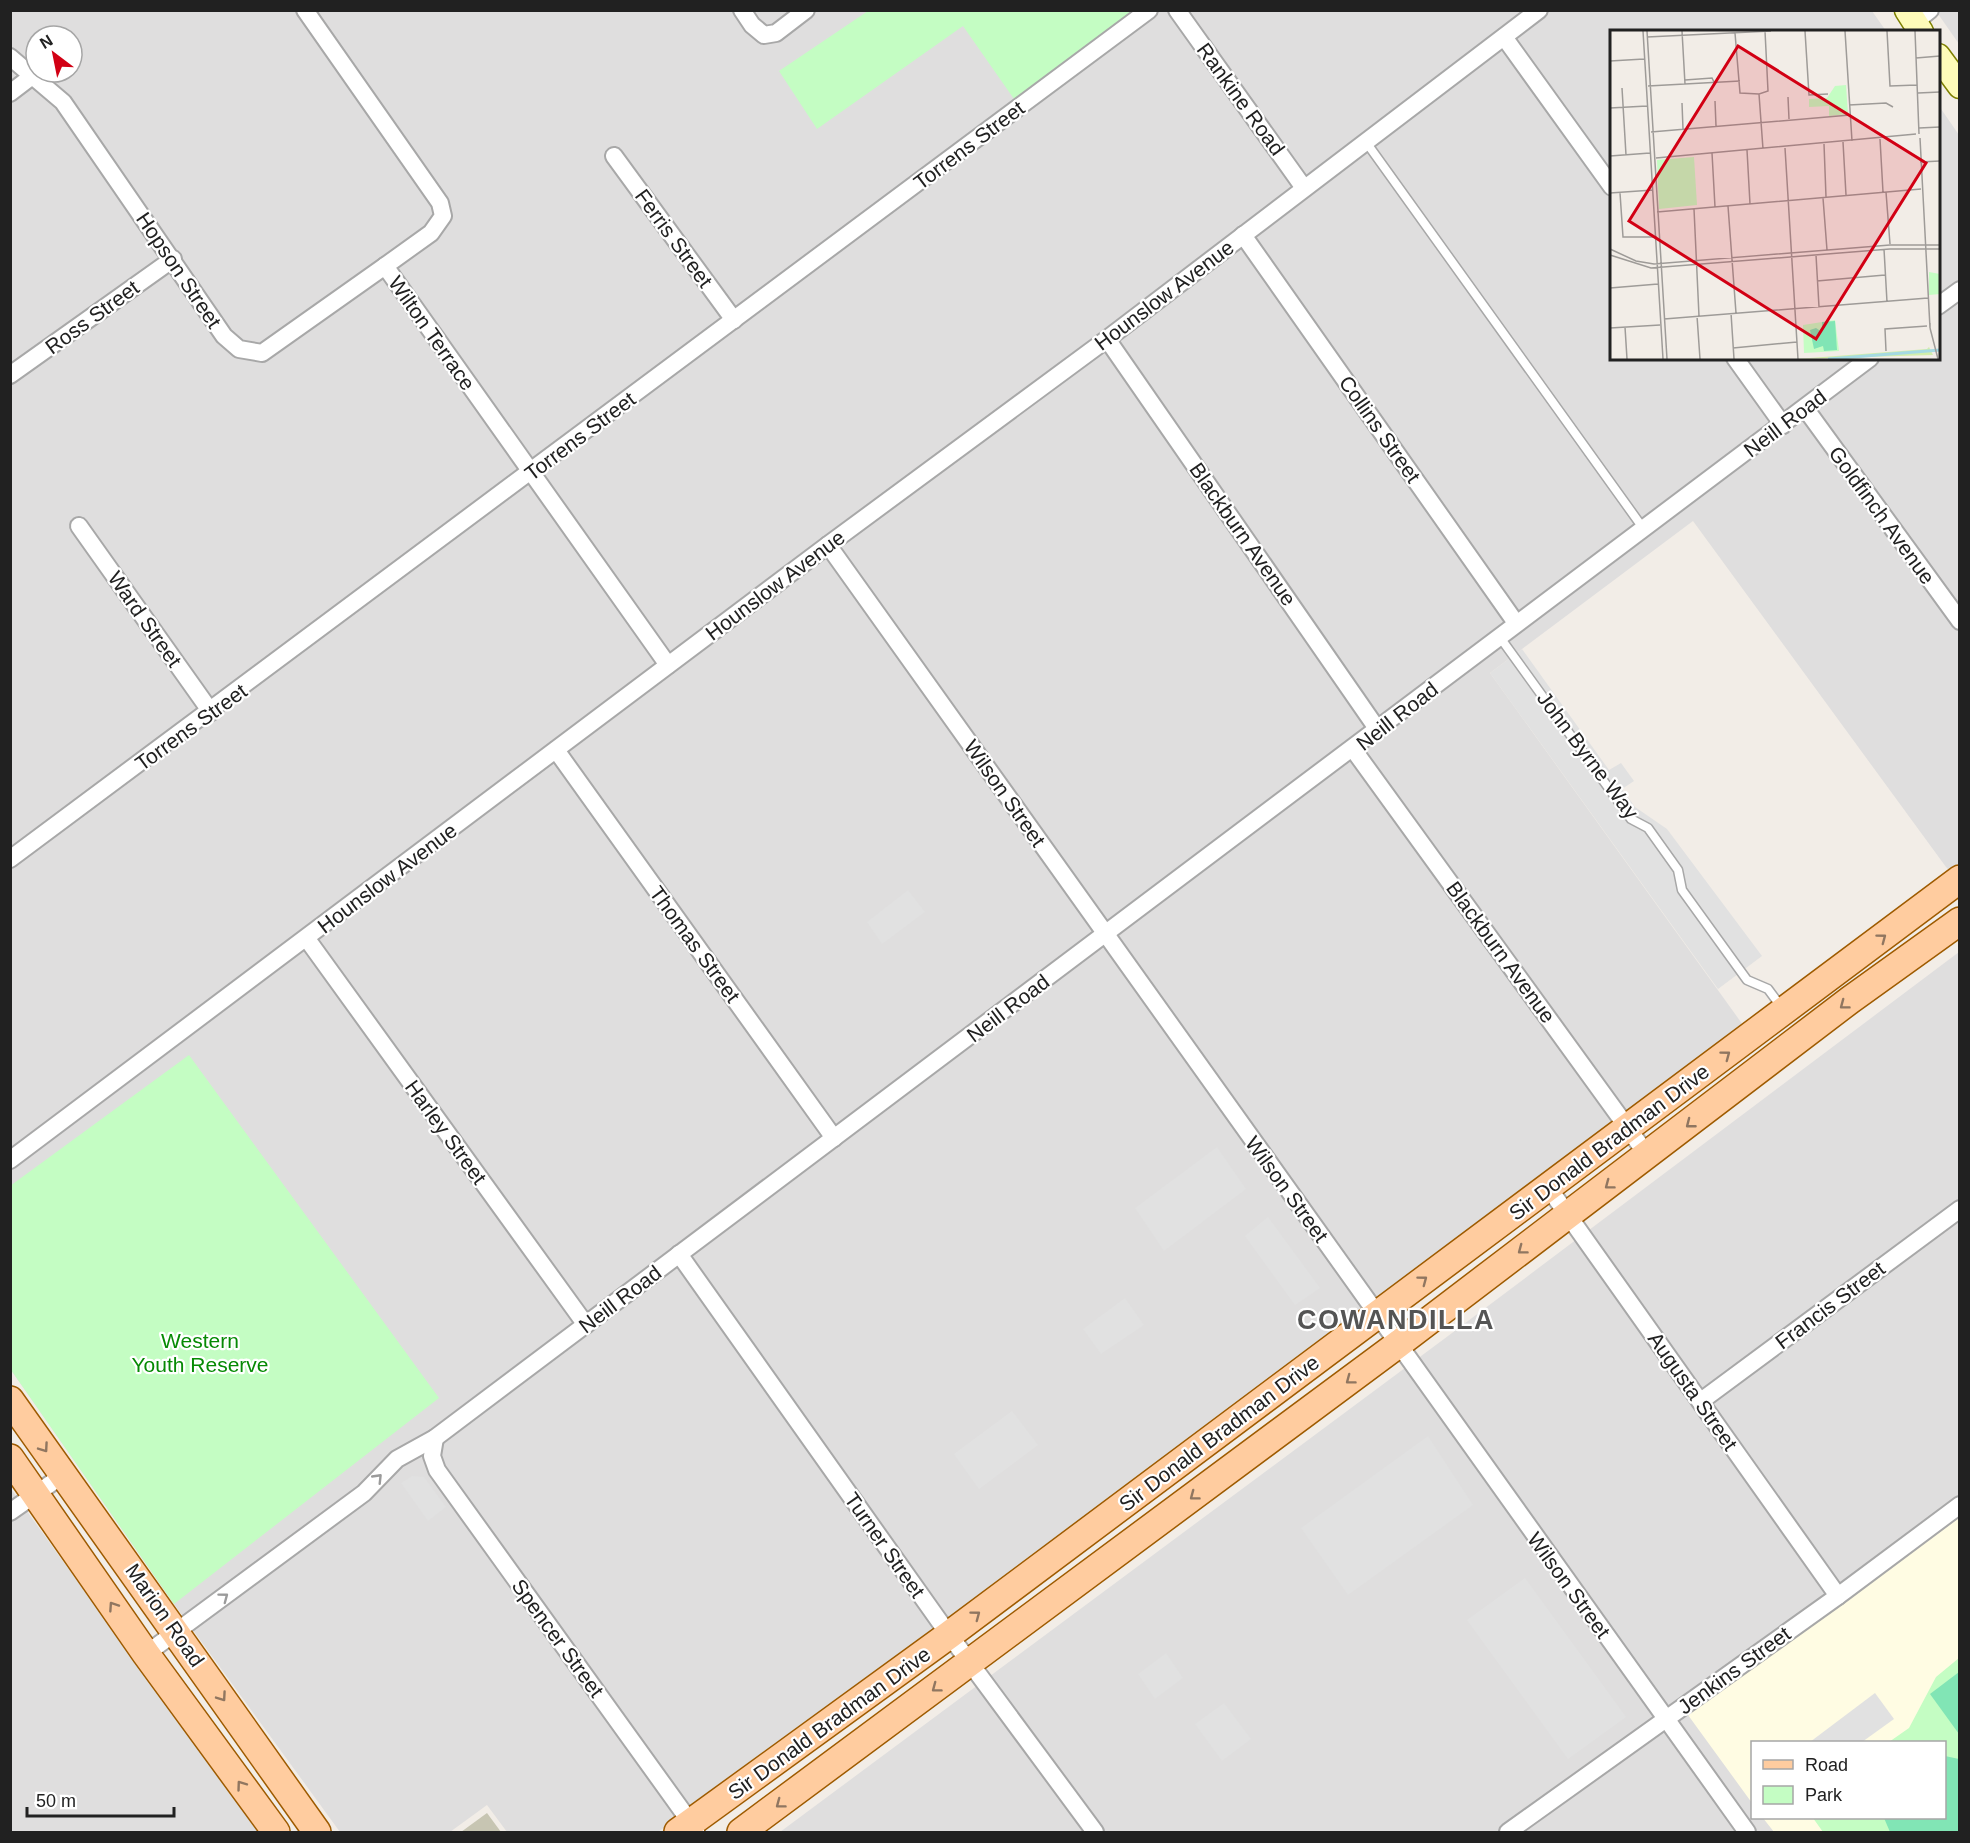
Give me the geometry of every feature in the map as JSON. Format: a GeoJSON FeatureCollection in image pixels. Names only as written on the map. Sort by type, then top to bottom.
{"type":"FeatureCollection","features":[{"type":"Feature","properties":{"kind":"main road","name":"Sir Donald Bradman Drive"},"geometry":{"type":"LineString","coordinates":[[689,1829],[1959,879]]}},
{"type":"Feature","properties":{"kind":"main road","name":"Sir Donald Bradman Drive"},"geometry":{"type":"LineString","coordinates":[[741,1833],[1397,1345],[1850,1000],[1959,921]]}},
{"type":"Feature","properties":{"kind":"main road","name":"Marion Road"},"geometry":{"type":"LineString","coordinates":[[10,1400],[177,1632],[310,1824]]}},
{"type":"Feature","properties":{"kind":"main road","name":"Marion Road"},"geometry":{"type":"LineString","coordinates":[[10,1458],[146,1654],[278,1833]]}},
{"type":"Feature","properties":{"kind":"street","name":"Wilton Terrace"},"geometry":{"type":"LineString","coordinates":[[305,10],[440,203],[443,216],[430,233],[385,266],[668,665]]}},
{"type":"Feature","properties":{"kind":"street"},"geometry":{"type":"LineString","coordinates":[[742,10],[752,25],[764,35],[776,33],[806,10]]}},
{"type":"Feature","properties":{"kind":"street","name":"Torrens Street"},"geometry":{"type":"LineString","coordinates":[[10,859],[211,712],[1149,10]]}},
{"type":"Feature","properties":{"kind":"street","name":"Rankine Road"},"geometry":{"type":"LineString","coordinates":[[1177,10],[1304,188]]}},
{"type":"Feature","properties":{"kind":"street","name":"Hounslow Avenue"},"geometry":{"type":"LineString","coordinates":[[10,1160],[307,939],[828,545],[1107,339],[1539,10]]}},
{"type":"Feature","properties":{"kind":"street"},"geometry":{"type":"LineString","coordinates":[[1504,37],[1610,186]]}},
{"type":"Feature","properties":{"kind":"street","name":"Hopson Street"},"geometry":{"type":"LineString","coordinates":[[10,57],[24,70]]}},
{"type":"Feature","properties":{"kind":"street"},"geometry":{"type":"LineString","coordinates":[[1940,59],[1959,86]]}},
{"type":"Feature","properties":{"kind":"street"},"geometry":{"type":"LineString","coordinates":[[10,93],[24,82]]}},
{"type":"Feature","properties":{"kind":"street","name":"Hopson Street"},"geometry":{"type":"LineString","coordinates":[[40,84],[63,102],[224,336],[239,349],[262,353],[385,266]]}},
{"type":"Feature","properties":{"kind":"street","name":"Ferris Street"},"geometry":{"type":"LineString","coordinates":[[614,156],[734,320]]}},
{"type":"Feature","properties":{"kind":"street","name":"Collins Street"},"geometry":{"type":"LineString","coordinates":[[1243,235],[1516,623]]}},
{"type":"Feature","properties":{"kind":"street","name":"Ross Street"},"geometry":{"type":"LineString","coordinates":[[10,375],[173,259]]}},
{"type":"Feature","properties":{"kind":"street"},"geometry":{"type":"LineString","coordinates":[[1940,304],[1959,290]]}},
{"type":"Feature","properties":{"kind":"street","name":"Blackburn Avenue"},"geometry":{"type":"LineString","coordinates":[[1107,339],[1378,730]]}},
{"type":"Feature","properties":{"kind":"street"},"geometry":{"type":"LineString","coordinates":[[1736,360],[1783,425]]}},
{"type":"Feature","properties":{"kind":"street","name":"Neill Road"},"geometry":{"type":"LineString","coordinates":[[146,1654],[364,1493],[397,1459],[435,1438],[1353,750],[1516,623],[1867,360]]}},
{"type":"Feature","properties":{"kind":"street","name":"Goldfinch Avenue"},"geometry":{"type":"LineString","coordinates":[[1805,408],[1959,621]]}},
{"type":"Feature","properties":{"kind":"street","name":"Ward Street"},"geometry":{"type":"LineString","coordinates":[[79,526],[211,712]]}},
{"type":"Feature","properties":{"kind":"street","name":"Wilson Street"},"geometry":{"type":"LineString","coordinates":[[828,545],[1747,1833]]}},
{"type":"Feature","properties":{"kind":"street","name":"Thomas Street"},"geometry":{"type":"LineString","coordinates":[[556,750],[834,1138]]}},
{"type":"Feature","properties":{"kind":"street","name":"Blackburn Avenue"},"geometry":{"type":"LineString","coordinates":[[1353,750],[1648,1155]]}},
{"type":"Feature","properties":{"kind":"street","name":"Harley Street"},"geometry":{"type":"LineString","coordinates":[[307,939],[586,1325]]}},
{"type":"Feature","properties":{"kind":"street","name":"Augusta Street"},"geometry":{"type":"LineString","coordinates":[[1548,1187],[1838,1596]]}},
{"type":"Feature","properties":{"kind":"street","name":"Francis Street"},"geometry":{"type":"LineString","coordinates":[[1701,1401],[1959,1209]]}},
{"type":"Feature","properties":{"kind":"street","name":"Turner Street"},"geometry":{"type":"LineString","coordinates":[[679,1254],[949,1635],[1095,1833]]}},
{"type":"Feature","properties":{"kind":"street","name":"Spencer Street"},"geometry":{"type":"LineString","coordinates":[[435,1438],[432,1456],[437,1470],[689,1829]]}},
{"type":"Feature","properties":{"kind":"street"},"geometry":{"type":"LineString","coordinates":[[10,1512],[63,1474]]}},
{"type":"Feature","properties":{"kind":"street","name":"Jenkins Street"},"geometry":{"type":"LineString","coordinates":[[1508,1833],[1838,1596],[1959,1505]]}},
{"type":"Feature","properties":{"kind":"street"},"geometry":{"type":"LineString","coordinates":[[278,1833],[310,1824]]}},
{"type":"Feature","properties":{"kind":"lane"},"geometry":{"type":"LineString","coordinates":[[1366,142],[1643,528]]}},
{"type":"Feature","properties":{"kind":"lane","name":"John Byrne Way"},"geometry":{"type":"LineString","coordinates":[[1499,636],[1631,819],[1648,828],[1662,847],[1678,870],[1682,890],[1747,980],[1768,990],[1785,1011]]}},
{"type":"Feature","properties":{"kind":"shaded area"},"geometry":{"type":"Polygon","coordinates":[[[10,11],[1872,11],[1885,30],[1610,30],[1610,360],[1940,360],[1940,107],[1959,135],[1959,863],[1949,870],[1946,867],[1693,521],[1490,673],[1743,1025],[1207,1427],[658,1832],[507,1832],[487,1805],[450,1832],[340,1832],[174,1604],[11,1370],[10,11]]]}},
{"type":"Feature","properties":{"kind":"shaded area"},"geometry":{"type":"Polygon","coordinates":[[[1936,11],[1959,11],[1959,44],[1936,11]]]}},
{"type":"Feature","properties":{"kind":"shaded area"},"geometry":{"type":"Polygon","coordinates":[[[1522,649],[1609,770],[1621,763],[1634,781],[1622,789],[1635,807],[1667,829],[1762,956],[1718,989],[1490,673],[1522,649]]]}},
{"type":"Feature","properties":{"kind":"shaded area"},"geometry":{"type":"Polygon","coordinates":[[[908,890],[925,912],[882,944],[867,922],[908,890]]]}},
{"type":"Feature","properties":{"kind":"shaded area"},"geometry":{"type":"Polygon","coordinates":[[[1959,952],[1959,1832],[780,1832],[1444,1339],[1959,952]]]}},
{"type":"Feature","properties":{"kind":"shaded area"},"geometry":{"type":"Polygon","coordinates":[[[1217,1147],[1246,1189],[1164,1251],[1135,1208],[1217,1147]]]}},
{"type":"Feature","properties":{"kind":"shaded area"},"geometry":{"type":"Polygon","coordinates":[[[1268,1217],[1320,1288],[1295,1305],[1245,1236],[1268,1217]]]}},
{"type":"Feature","properties":{"kind":"shaded area"},"geometry":{"type":"Polygon","coordinates":[[[1125,1298],[1144,1325],[1101,1354],[1083,1329],[1125,1298]]]}},
{"type":"Feature","properties":{"kind":"shaded area"},"geometry":{"type":"Polygon","coordinates":[[[1012,1411],[1038,1445],[979,1489],[954,1454],[1012,1411]]]}},
{"type":"Feature","properties":{"kind":"shaded area"},"geometry":{"type":"Polygon","coordinates":[[[1428,1436],[1473,1505],[1348,1595],[1301,1528],[1428,1436]]]}},
{"type":"Feature","properties":{"kind":"shaded area"},"geometry":{"type":"Polygon","coordinates":[[[412,1476],[424,1477],[446,1507],[428,1521],[401,1483],[412,1476]]]}},
{"type":"Feature","properties":{"kind":"shaded area"},"geometry":{"type":"Polygon","coordinates":[[[11,1489],[258,1832],[11,1832],[11,1489]]]}},
{"type":"Feature","properties":{"kind":"shaded area"},"geometry":{"type":"Polygon","coordinates":[[[1959,1518],[1959,1832],[1774,1832],[1764,1819],[1946,1819],[1946,1741],[1751,1741],[1751,1802],[1688,1715],[1959,1518]]]}},
{"type":"Feature","properties":{"kind":"shaded area"},"geometry":{"type":"Polygon","coordinates":[[[1525,1578],[1626,1717],[1568,1759],[1467,1620],[1525,1578]]]}},
{"type":"Feature","properties":{"kind":"shaded area"},"geometry":{"type":"Polygon","coordinates":[[[1166,1653],[1183,1678],[1155,1699],[1138,1674],[1166,1653]]]}},
{"type":"Feature","properties":{"kind":"shaded area"},"geometry":{"type":"Polygon","coordinates":[[[1875,1693],[1894,1719],[1863,1741],[1811,1741],[1875,1693]]]}},
{"type":"Feature","properties":{"kind":"shaded area"},"geometry":{"type":"Polygon","coordinates":[[[1224,1703],[1251,1739],[1222,1761],[1195,1724],[1224,1703]]]}},
{"type":"Feature","properties":{"kind":"shaded area"},"geometry":{"type":"Polygon","coordinates":[[[487,1813],[501,1832],[461,1832],[487,1813]]]}},
{"type":"Feature","properties":{"kind":"green space"},"geometry":{"type":"Polygon","coordinates":[[[868,11],[1132,11],[1014,99],[963,26],[817,129],[779,71],[868,11]]]}},
{"type":"Feature","properties":{"kind":"green space","name":"Western Youth Reserve"},"geometry":{"type":"Polygon","coordinates":[[[189,1055],[439,1398],[174,1604],[11,1370],[10,1186],[189,1055]]]}},
{"type":"Feature","properties":{"kind":"green space"},"geometry":{"type":"Polygon","coordinates":[[[1959,1658],[1959,1832],[1823,1832],[1814,1819],[1946,1819],[1946,1741],[1890,1741],[1909,1728],[1936,1677],[1959,1658]]]}},
{"type":"Feature","properties":{"kind":"green space"},"geometry":{"type":"Polygon","coordinates":[[[1959,1672],[1959,1734],[1930,1694],[1959,1672]]]}},
{"type":"Feature","properties":{"kind":"green space"},"geometry":{"type":"Polygon","coordinates":[[[1946,1756],[1959,1759],[1959,1832],[1890,1832],[1884,1819],[1946,1819],[1946,1756]]]}},
{"type":"Feature","properties":{"kind":"district","name":"COWANDILLA"},"geometry":{"type":"Point","coordinates":[1396,1320]}}]}
